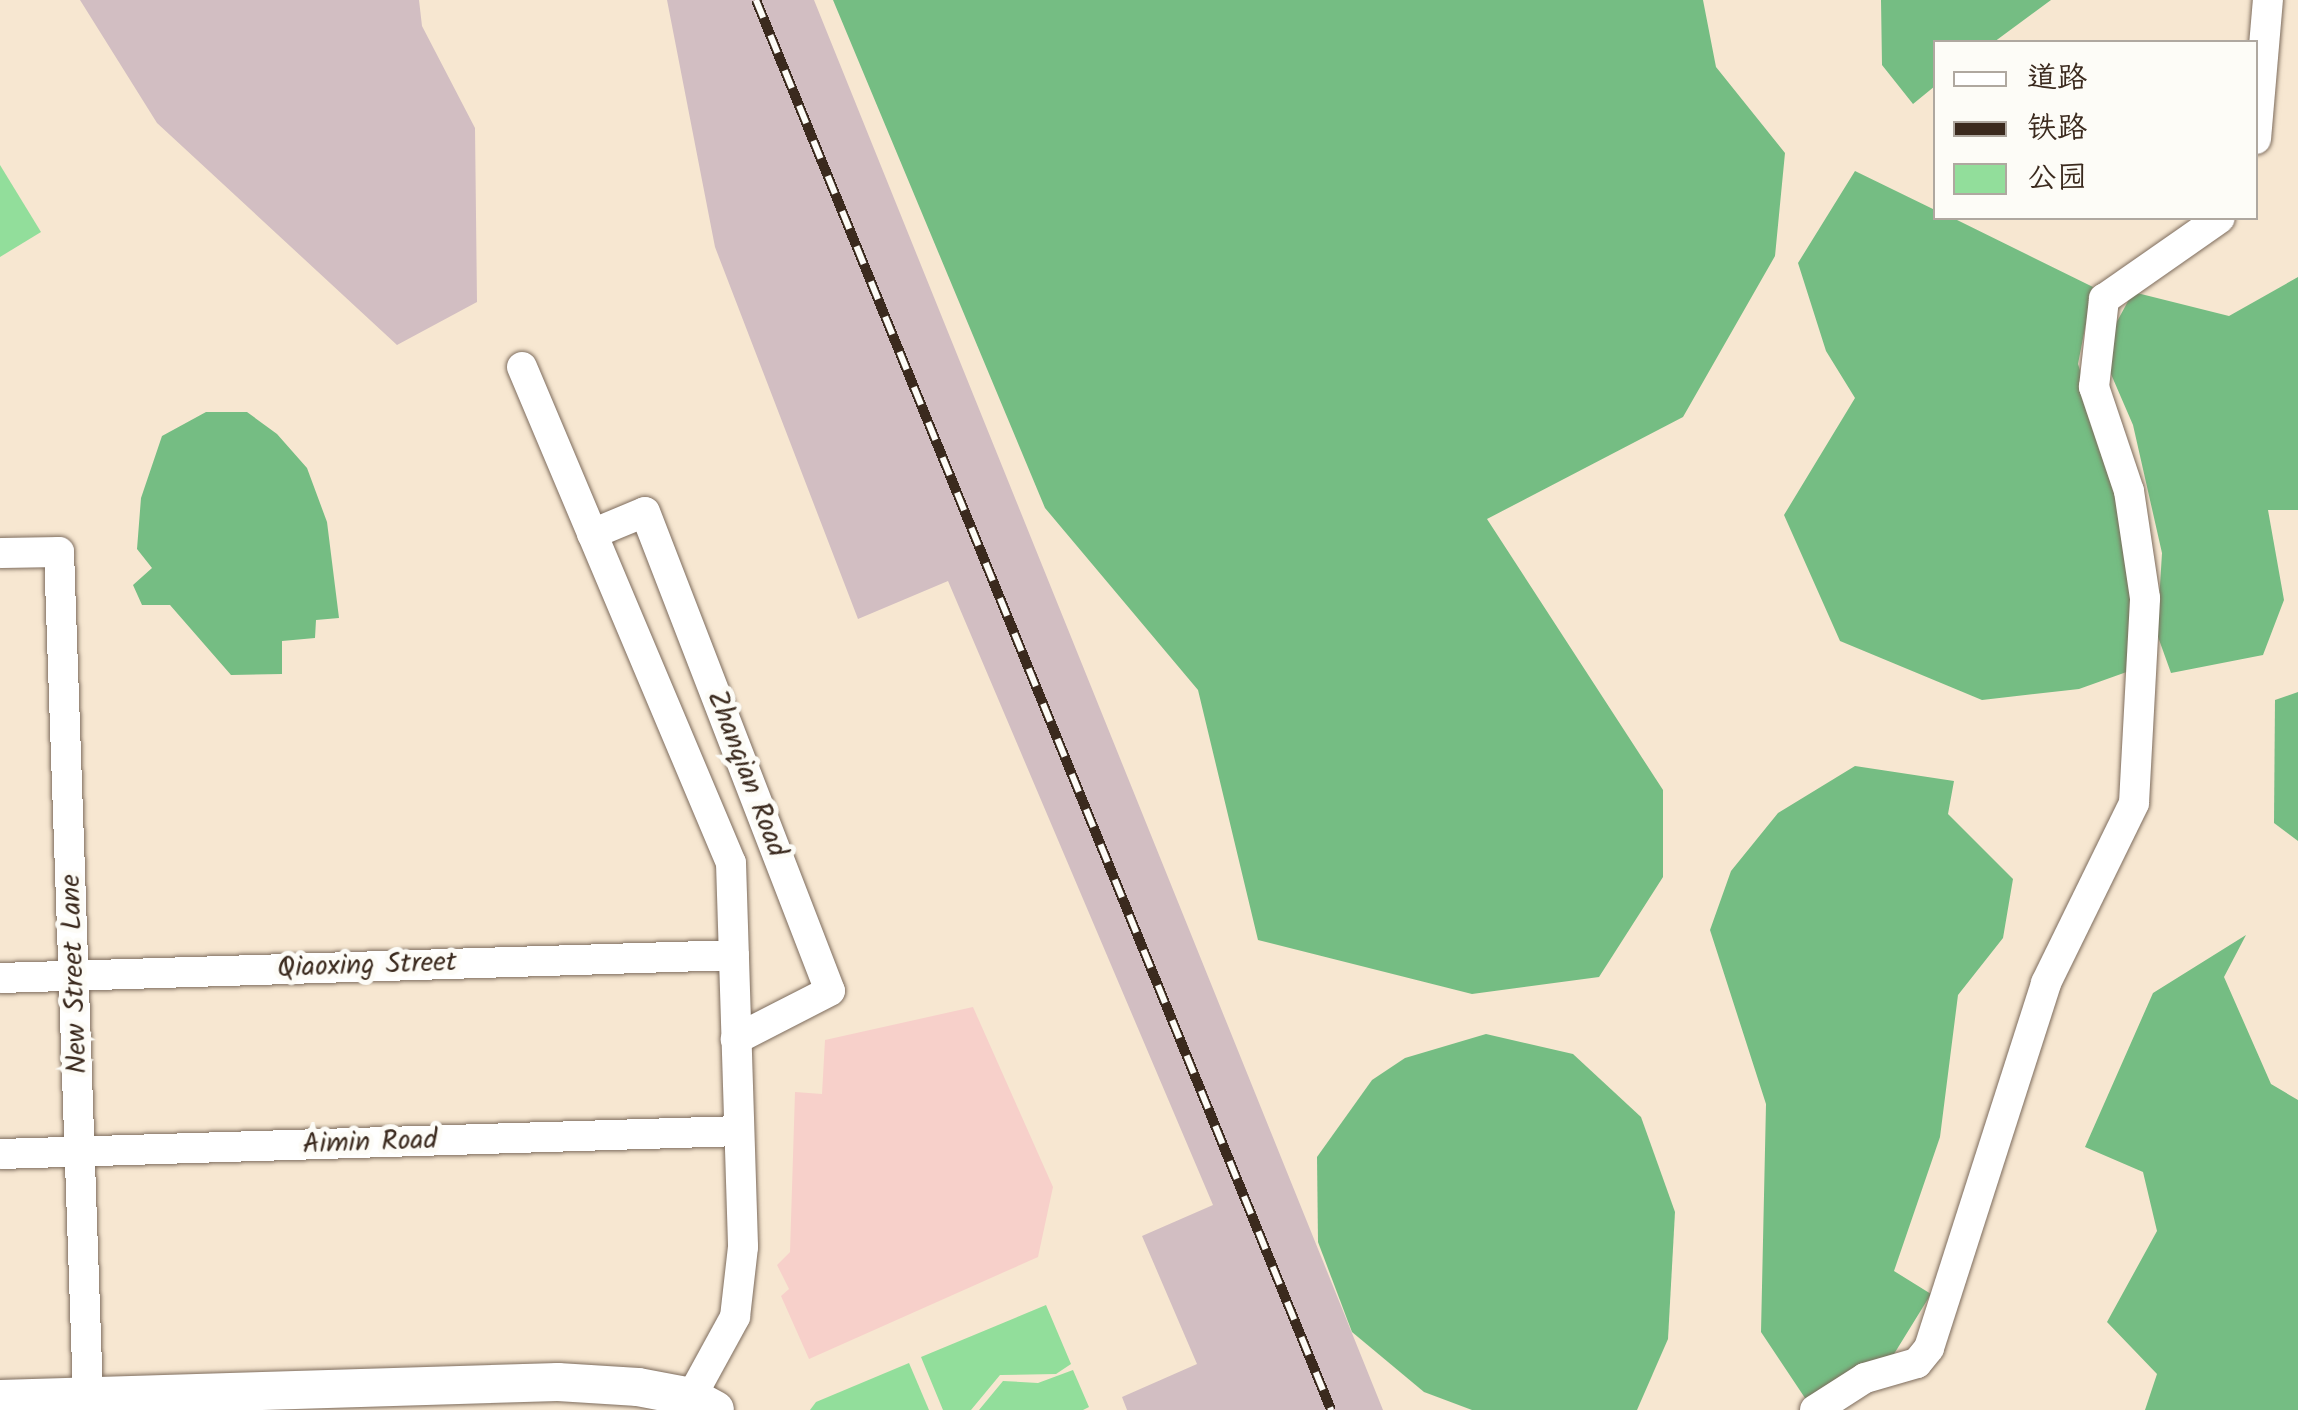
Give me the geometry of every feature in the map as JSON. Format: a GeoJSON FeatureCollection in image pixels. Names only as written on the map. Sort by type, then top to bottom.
{"type":"FeatureCollection","features":[{"type":"Feature","properties":{"kind":"main road"},"geometry":{"type":"LineString","coordinates":[[0,1399],[558,1382],[697,1406]]}},
{"type":"Feature","properties":{"kind":"street"},"geometry":{"type":"LineString","coordinates":[[2258,117],[2268,0]]}},
{"type":"Feature","properties":{"kind":"street"},"geometry":{"type":"LineString","coordinates":[[1815,1410],[1865,1378],[1917,1363],[1929,1348],[2046,982],[2134,803],[2145,598],[2129,492],[2094,386],[2104,298],[2217,220]]}},
{"type":"Feature","properties":{"kind":"street","name":"Zhanqian Road"},"geometry":{"type":"LineString","coordinates":[[522,367],[730,863],[743,1247],[735,1316],[697,1406]]}},
{"type":"Feature","properties":{"kind":"street","name":"Zhanqian Road"},"geometry":{"type":"LineString","coordinates":[[592,534],[646,512],[830,991],[736,1038]]}},
{"type":"Feature","properties":{"kind":"street","name":"New Street Lane"},"geometry":{"type":"LineString","coordinates":[[0,553],[59,552],[88,1397]]}},
{"type":"Feature","properties":{"kind":"street","name":"Qiaoxing Street"},"geometry":{"type":"LineString","coordinates":[[0,978],[734,955]]}},
{"type":"Feature","properties":{"kind":"street","name":"Aimin Road"},"geometry":{"type":"LineString","coordinates":[[0,1154],[740,1131]]}},
{"type":"Feature","properties":{"kind":"shaded area"},"geometry":{"type":"Polygon","coordinates":[[[80,0],[419,0],[422,26],[475,128],[477,302],[397,345],[157,123],[80,0]]]}},
{"type":"Feature","properties":{"kind":"shaded area"},"geometry":{"type":"Polygon","coordinates":[[[667,0],[814,0],[1383,1410],[1127,1410],[1122,1397],[1197,1364],[1142,1236],[1213,1205],[948,581],[858,619],[715,247],[667,0]]]}},
{"type":"Feature","properties":{"kind":"shaded area"},"geometry":{"type":"Polygon","coordinates":[[[973,1007],[1053,1187],[1038,1257],[809,1359],[781,1296],[789,1289],[777,1265],[790,1252],[795,1092],[822,1094],[825,1040],[973,1007]]]}},
{"type":"Feature","properties":{"kind":"green space"},"geometry":{"type":"Polygon","coordinates":[[[833,0],[1703,0],[1716,67],[1785,153],[1775,256],[1683,417],[1487,519],[1663,790],[1663,877],[1599,977],[1472,994],[1258,940],[1198,690],[1045,508],[833,0]]]}},
{"type":"Feature","properties":{"kind":"green space"},"geometry":{"type":"Polygon","coordinates":[[[1881,0],[2051,0],[1997,40],[1933,40],[1933,88],[1913,104],[1882,65],[1881,0]]]}},
{"type":"Feature","properties":{"kind":"green space"},"geometry":{"type":"Polygon","coordinates":[[[0,165],[41,232],[0,257],[0,165]]]}},
{"type":"Feature","properties":{"kind":"green space"},"geometry":{"type":"Polygon","coordinates":[[[1855,171],[1933,209],[1933,220],[1957,220],[2093,287],[2078,364],[2126,510],[2135,669],[2079,689],[1982,700],[1840,641],[1784,515],[1855,398],[1826,351],[1798,263],[1855,171]]]}},
{"type":"Feature","properties":{"kind":"green space"},"geometry":{"type":"Polygon","coordinates":[[[2298,277],[2298,510],[2268,510],[2284,600],[2263,655],[2171,673],[2157,634],[2162,553],[2133,425],[2101,351],[2133,292],[2229,316],[2298,277]]]}},
{"type":"Feature","properties":{"kind":"green space"},"geometry":{"type":"Polygon","coordinates":[[[206,412],[247,412],[277,434],[307,468],[327,522],[339,618],[316,620],[315,638],[282,641],[282,674],[231,675],[170,605],[142,605],[133,585],[152,568],[137,549],[141,498],[162,436],[206,412]]]}},
{"type":"Feature","properties":{"kind":"green space"},"geometry":{"type":"Polygon","coordinates":[[[2298,692],[2298,841],[2274,823],[2275,700],[2298,692]]]}},
{"type":"Feature","properties":{"kind":"green space"},"geometry":{"type":"Polygon","coordinates":[[[1855,766],[1954,781],[1948,814],[2013,879],[2003,938],[1958,995],[1940,1137],[1894,1271],[1931,1294],[1894,1354],[1807,1401],[1761,1332],[1766,1104],[1710,930],[1731,871],[1778,813],[1855,766]]]}},
{"type":"Feature","properties":{"kind":"green space"},"geometry":{"type":"Polygon","coordinates":[[[2246,935],[2224,977],[2271,1084],[2298,1100],[2298,1410],[2145,1410],[2157,1374],[2107,1322],[2157,1231],[2143,1172],[2085,1147],[2153,993],[2246,935]]]}},
{"type":"Feature","properties":{"kind":"green space"},"geometry":{"type":"Polygon","coordinates":[[[1486,1034],[1573,1054],[1641,1117],[1675,1212],[1668,1339],[1637,1410],[1472,1410],[1424,1392],[1352,1332],[1318,1242],[1317,1157],[1372,1080],[1405,1058],[1486,1034]]]}},
{"type":"Feature","properties":{"kind":"green space"},"geometry":{"type":"Polygon","coordinates":[[[1046,1305],[1071,1364],[1056,1374],[1000,1375],[971,1410],[943,1410],[921,1357],[1046,1305]]]}},
{"type":"Feature","properties":{"kind":"green space"},"geometry":{"type":"Polygon","coordinates":[[[909,1363],[929,1410],[810,1410],[816,1402],[909,1363]]]}},
{"type":"Feature","properties":{"kind":"green space"},"geometry":{"type":"Polygon","coordinates":[[[1073,1370],[1089,1407],[1083,1410],[979,1410],[1003,1381],[1038,1383],[1073,1370]]]}},
{"type":"Feature","properties":{"kind":"railway"},"geometry":{"type":"LineString","coordinates":[[756,0],[1331,1410]]}}]}
